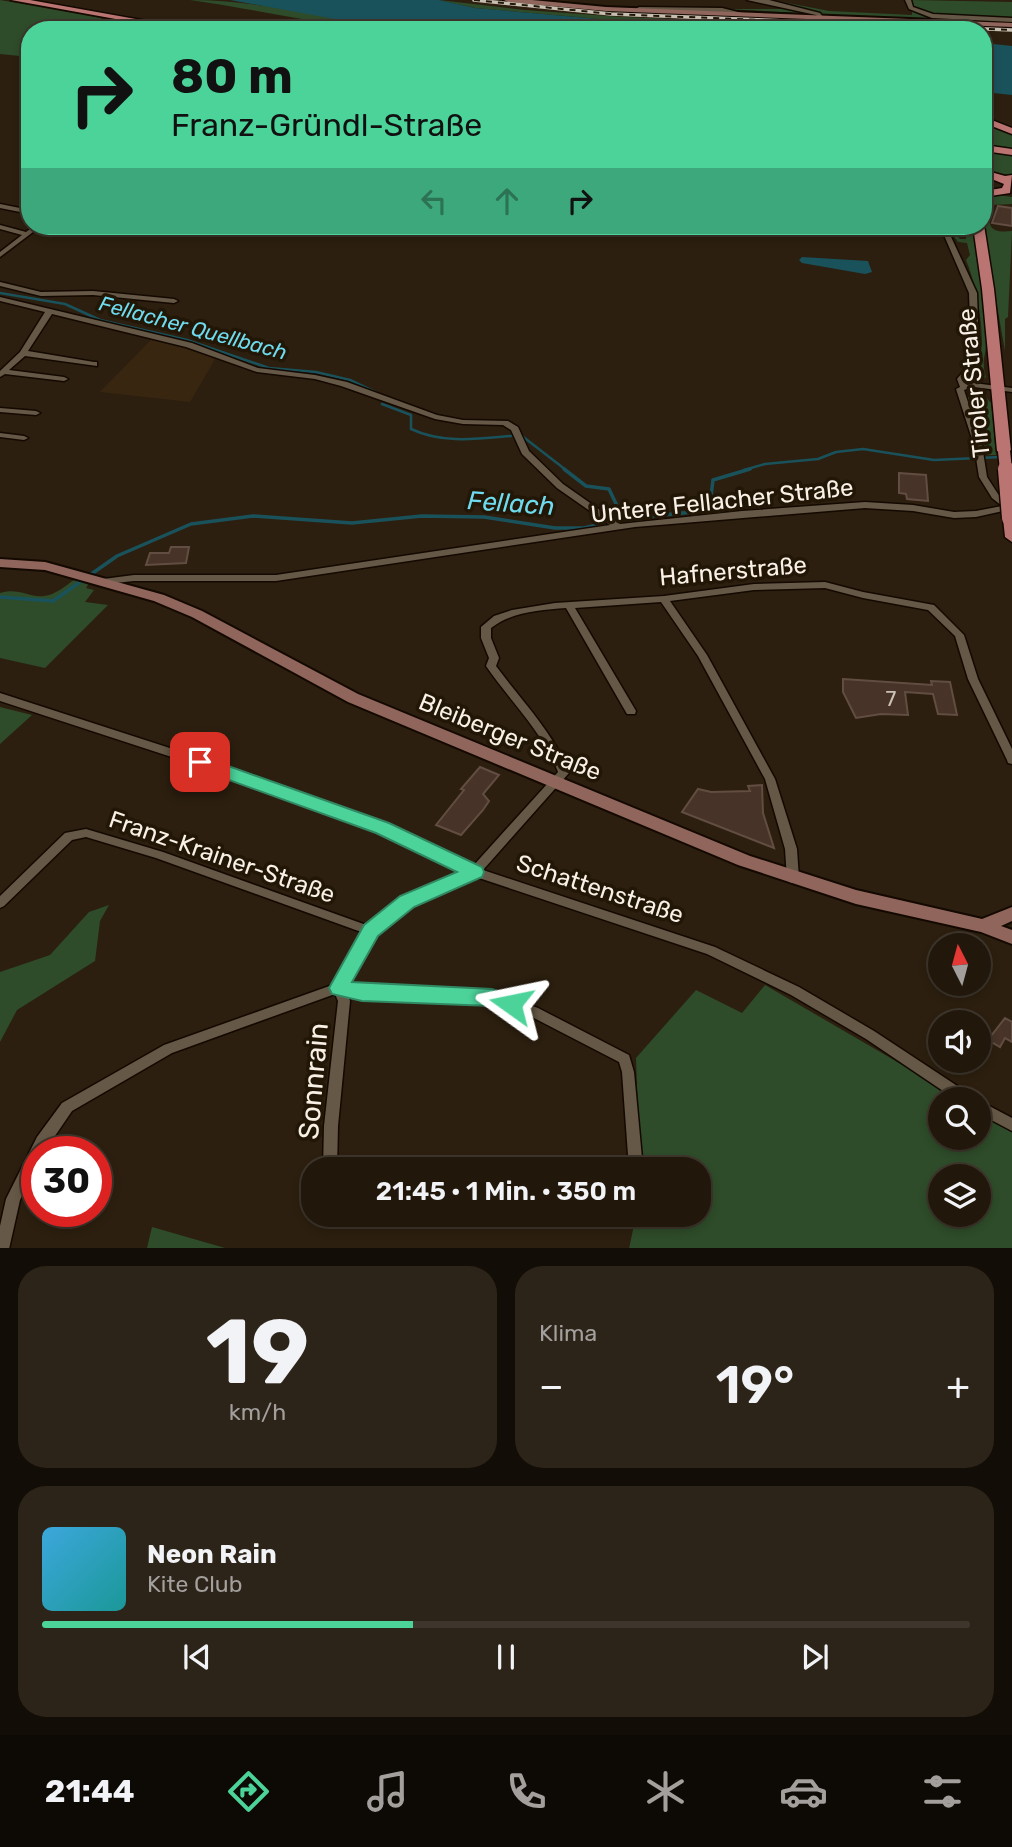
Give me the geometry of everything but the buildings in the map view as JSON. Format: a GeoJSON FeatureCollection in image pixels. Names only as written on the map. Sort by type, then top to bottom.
{"type":"FeatureCollection","features":[{"type":"Feature","properties":{"kind":"main road"},"geometry":{"type":"LineString","coordinates":[[15,0],[131,21]]}},
{"type":"Feature","properties":{"kind":"main road"},"geometry":{"type":"LineString","coordinates":[[508,0],[637,11],[916,21]]}},
{"type":"Feature","properties":{"kind":"main road"},"geometry":{"type":"LineString","coordinates":[[992,24],[1012,25]]}},
{"type":"Feature","properties":{"kind":"main road"},"geometry":{"type":"LineString","coordinates":[[992,123],[1012,131]]}},
{"type":"Feature","properties":{"kind":"main road"},"geometry":{"type":"LineString","coordinates":[[992,149],[1011,152]]}},
{"type":"Feature","properties":{"kind":"main road"},"geometry":{"type":"LineString","coordinates":[[992,174],[1009,185]]}},
{"type":"Feature","properties":{"kind":"main road"},"geometry":{"type":"LineString","coordinates":[[992,191],[1009,185]]}},
{"type":"Feature","properties":{"kind":"main road","name":"Tiroler Straße"},"geometry":{"type":"LineString","coordinates":[[980,235],[1005,389],[1004,451],[1012,537]]}},
{"type":"Feature","properties":{"kind":"main road","name":"Bleiberger Straße"},"geometry":{"type":"LineString","coordinates":[[0,563],[45,566],[102,580],[177,605],[354,698],[720,851],[793,878],[866,900],[983,926],[1012,937]]}},
{"type":"Feature","properties":{"kind":"main road"},"geometry":{"type":"LineString","coordinates":[[983,926],[1012,914]]}},
{"type":"Feature","properties":{"kind":"street"},"geometry":{"type":"LineString","coordinates":[[750,0],[769,2],[818,14],[820,17]]}},
{"type":"Feature","properties":{"kind":"street"},"geometry":{"type":"LineString","coordinates":[[908,0],[911,8],[932,16],[1012,20]]}},
{"type":"Feature","properties":{"kind":"street"},"geometry":{"type":"LineString","coordinates":[[0,206],[21,210]]}},
{"type":"Feature","properties":{"kind":"street"},"geometry":{"type":"LineString","coordinates":[[0,228],[21,233]]}},
{"type":"Feature","properties":{"kind":"street"},"geometry":{"type":"LineString","coordinates":[[0,255],[26,235]]}},
{"type":"Feature","properties":{"kind":"street"},"geometry":{"type":"LineString","coordinates":[[947,235],[973,293],[975,354],[971,368],[961,379],[964,387]]}},
{"type":"Feature","properties":{"kind":"street"},"geometry":{"type":"LineString","coordinates":[[0,284],[41,294],[93,293],[174,301]]}},
{"type":"Feature","properties":{"kind":"street"},"geometry":{"type":"LineString","coordinates":[[0,299],[189,345],[257,370],[335,382],[435,417],[463,422],[505,423],[515,429],[525,452],[560,485],[613,523]]}},
{"type":"Feature","properties":{"kind":"street"},"geometry":{"type":"LineString","coordinates":[[3,371],[23,353],[50,311]]}},
{"type":"Feature","properties":{"kind":"street"},"geometry":{"type":"LineString","coordinates":[[23,353],[94,364]]}},
{"type":"Feature","properties":{"kind":"street"},"geometry":{"type":"LineString","coordinates":[[3,371],[64,379]]}},
{"type":"Feature","properties":{"kind":"street"},"geometry":{"type":"LineString","coordinates":[[1005,389],[964,387],[960,390],[980,454],[983,477],[995,496],[1010,511]]}},
{"type":"Feature","properties":{"kind":"street"},"geometry":{"type":"LineString","coordinates":[[0,410],[36,413]]}},
{"type":"Feature","properties":{"kind":"street"},"geometry":{"type":"LineString","coordinates":[[0,435],[24,438]]}},
{"type":"Feature","properties":{"kind":"street"},"geometry":{"type":"LineString","coordinates":[[995,496],[1012,494]]}},
{"type":"Feature","properties":{"kind":"street","name":"Untere Fellacher Straße"},"geometry":{"type":"LineString","coordinates":[[102,580],[276,578],[613,523],[853,506],[913,508],[954,515],[1010,511]]}},
{"type":"Feature","properties":{"kind":"street","name":"Hafnerstraße"},"geometry":{"type":"LineString","coordinates":[[556,782],[564,773],[563,768],[491,666],[494,659],[485,632],[486,627],[497,618],[515,612],[569,606],[808,584],[825,585],[931,607],[959,635],[973,679],[1012,760]]}},
{"type":"Feature","properties":{"kind":"street"},"geometry":{"type":"LineString","coordinates":[[664,599],[706,661],[771,779],[791,849],[793,878]]}},
{"type":"Feature","properties":{"kind":"street"},"geometry":{"type":"LineString","coordinates":[[569,606],[631,711]]}},
{"type":"Feature","properties":{"kind":"street","name":"Schattenstraße"},"geometry":{"type":"LineString","coordinates":[[0,697],[249,778],[383,828],[475,872],[711,950],[806,997],[870,1035],[948,1087]]}},
{"type":"Feature","properties":{"kind":"street"},"geometry":{"type":"LineString","coordinates":[[2,1248],[13,1199],[42,1141],[66,1107],[168,1049],[339,988],[371,931],[407,901],[475,872],[556,782]]}},
{"type":"Feature","properties":{"kind":"street","name":"Franz-Krainer-Straße"},"geometry":{"type":"LineString","coordinates":[[0,903],[69,836],[86,833],[159,855],[371,931]]}},
{"type":"Feature","properties":{"kind":"street","name":"Sonnrain"},"geometry":{"type":"LineString","coordinates":[[330,1157],[344,1002],[339,988]]}},
{"type":"Feature","properties":{"kind":"street","name":"Sonnrain"},"geometry":{"type":"LineString","coordinates":[[339,988],[362,993],[492,997],[534,1012],[624,1059],[628,1072],[635,1157]]}},
{"type":"Feature","properties":{"kind":"street"},"geometry":{"type":"LineString","coordinates":[[991,1113],[1012,1125]]}},
{"type":"Feature","properties":{"kind":"shaded area"},"geometry":{"type":"Polygon","coordinates":[[[152,339],[194,350],[215,359],[190,402],[100,392],[152,339]]]}},
{"type":"Feature","properties":{"kind":"green space"},"geometry":{"type":"Polygon","coordinates":[[[0,0],[105,21],[21,21],[21,56],[0,54],[0,0]]]}},
{"type":"Feature","properties":{"kind":"green space"},"geometry":{"type":"Polygon","coordinates":[[[190,0],[245,3],[355,21],[316,21],[190,0]]]}},
{"type":"Feature","properties":{"kind":"green space"},"geometry":{"type":"Polygon","coordinates":[[[439,0],[525,10],[727,21],[622,21],[475,8],[439,0]]]}},
{"type":"Feature","properties":{"kind":"green space"},"geometry":{"type":"Polygon","coordinates":[[[772,0],[829,11],[912,15],[912,11],[935,18],[1012,20],[1012,24],[725,9],[790,9],[772,0]]]}},
{"type":"Feature","properties":{"kind":"green space"},"geometry":{"type":"Polygon","coordinates":[[[912,0],[1012,2],[1012,18],[938,16],[914,8],[912,0]]]}},
{"type":"Feature","properties":{"kind":"green space"},"geometry":{"type":"Polygon","coordinates":[[[992,125],[1012,134],[1012,149],[992,145],[992,125]]]}},
{"type":"Feature","properties":{"kind":"green space"},"geometry":{"type":"Polygon","coordinates":[[[992,150],[1012,154],[1012,175],[992,173],[992,150]]]}},
{"type":"Feature","properties":{"kind":"green space"},"geometry":{"type":"Polygon","coordinates":[[[992,196],[1012,197],[1012,204],[992,205],[992,196]]]}},
{"type":"Feature","properties":{"kind":"green space"},"geometry":{"type":"Polygon","coordinates":[[[992,227],[1000,231],[1012,231],[1005,351],[985,235],[992,235],[992,227]]]}},
{"type":"Feature","properties":{"kind":"green space"},"geometry":{"type":"Polygon","coordinates":[[[953,235],[960,239],[977,237],[985,315],[986,377],[981,381],[969,377],[978,363],[982,347],[981,322],[966,260],[970,255],[967,243],[958,242],[953,235]]]}},
{"type":"Feature","properties":{"kind":"green space"},"geometry":{"type":"Polygon","coordinates":[[[976,393],[983,394],[991,403],[996,455],[987,455],[967,397],[976,393]]]}},
{"type":"Feature","properties":{"kind":"green space"},"geometry":{"type":"Polygon","coordinates":[[[74,580],[89,583],[86,588],[94,590],[85,602],[108,605],[45,668],[0,658],[0,593],[12,591],[44,596],[56,592],[74,580]]]}},
{"type":"Feature","properties":{"kind":"green space"},"geometry":{"type":"Polygon","coordinates":[[[0,707],[32,715],[0,744],[0,707]]]}},
{"type":"Feature","properties":{"kind":"green space"},"geometry":{"type":"Polygon","coordinates":[[[109,905],[100,921],[95,961],[17,1010],[0,1042],[0,972],[50,955],[89,912],[109,905]]]}},
{"type":"Feature","properties":{"kind":"green space"},"geometry":{"type":"Polygon","coordinates":[[[765,985],[940,1087],[928,1087],[928,1150],[991,1150],[991,1117],[1012,1129],[1012,1248],[629,1248],[634,1227],[711,1227],[711,1157],[640,1157],[636,1058],[696,990],[742,1013],[765,985]]]}},
{"type":"Feature","properties":{"kind":"green space"},"geometry":{"type":"Polygon","coordinates":[[[152,1227],[225,1248],[147,1248],[152,1227]]]}},
{"type":"Feature","properties":{"kind":"water"},"geometry":{"type":"Polygon","coordinates":[[[230,0],[439,0],[475,8],[622,21],[346,21],[230,0]]]}},
{"type":"Feature","properties":{"kind":"water"},"geometry":{"type":"Polygon","coordinates":[[[992,44],[1012,46],[1012,95],[992,93],[992,44]]]}},
{"type":"Feature","properties":{"kind":"water"},"geometry":{"type":"Polygon","coordinates":[[[802,257],[868,261],[872,272],[865,274],[802,263],[799,260],[802,257]]]}},
{"type":"Feature","properties":{"kind":"waterway","name":"Fellacher Quellbach"},"geometry":{"type":"LineString","coordinates":[[0,293],[65,304],[100,320],[187,340],[269,368],[316,372],[350,380],[377,393]]}},
{"type":"Feature","properties":{"kind":"waterway","name":"Fellacher Quellbach"},"geometry":{"type":"LineString","coordinates":[[382,404],[411,415],[411,429],[435,437],[460,439],[511,436]]}},
{"type":"Feature","properties":{"kind":"waterway","name":"Fellacher Quellbach"},"geometry":{"type":"LineString","coordinates":[[522,436],[566,470]]}},
{"type":"Feature","properties":{"kind":"waterway","name":"Fellach"},"geometry":{"type":"LineString","coordinates":[[744,470],[765,464],[818,459],[836,452],[863,449],[934,460],[1001,457]]}},
{"type":"Feature","properties":{"kind":"waterway","name":"Fellacher Quellbach"},"geometry":{"type":"LineString","coordinates":[[564,469],[586,486],[609,489],[619,510]]}},
{"type":"Feature","properties":{"kind":"waterway","name":"Fellach"},"geometry":{"type":"LineString","coordinates":[[0,597],[53,601],[117,556],[191,524],[253,516],[352,523],[422,516],[484,517],[555,528],[584,528],[622,519],[703,511],[711,496],[713,480],[750,469]]}},
{"type":"Feature","properties":{"kind":"railway"},"geometry":{"type":"LineString","coordinates":[[474,0],[611,14],[786,21]]}},
{"type":"Feature","properties":{"kind":"railway"},"geometry":{"type":"LineString","coordinates":[[992,29],[1012,30]]}},
{"type":"Feature","properties":{"kind":"route"},"geometry":{"type":"LineString","coordinates":[[200,762],[383,828],[475,872],[407,901],[371,931],[339,988],[362,993],[492,997],[511,1004]]}}]}
